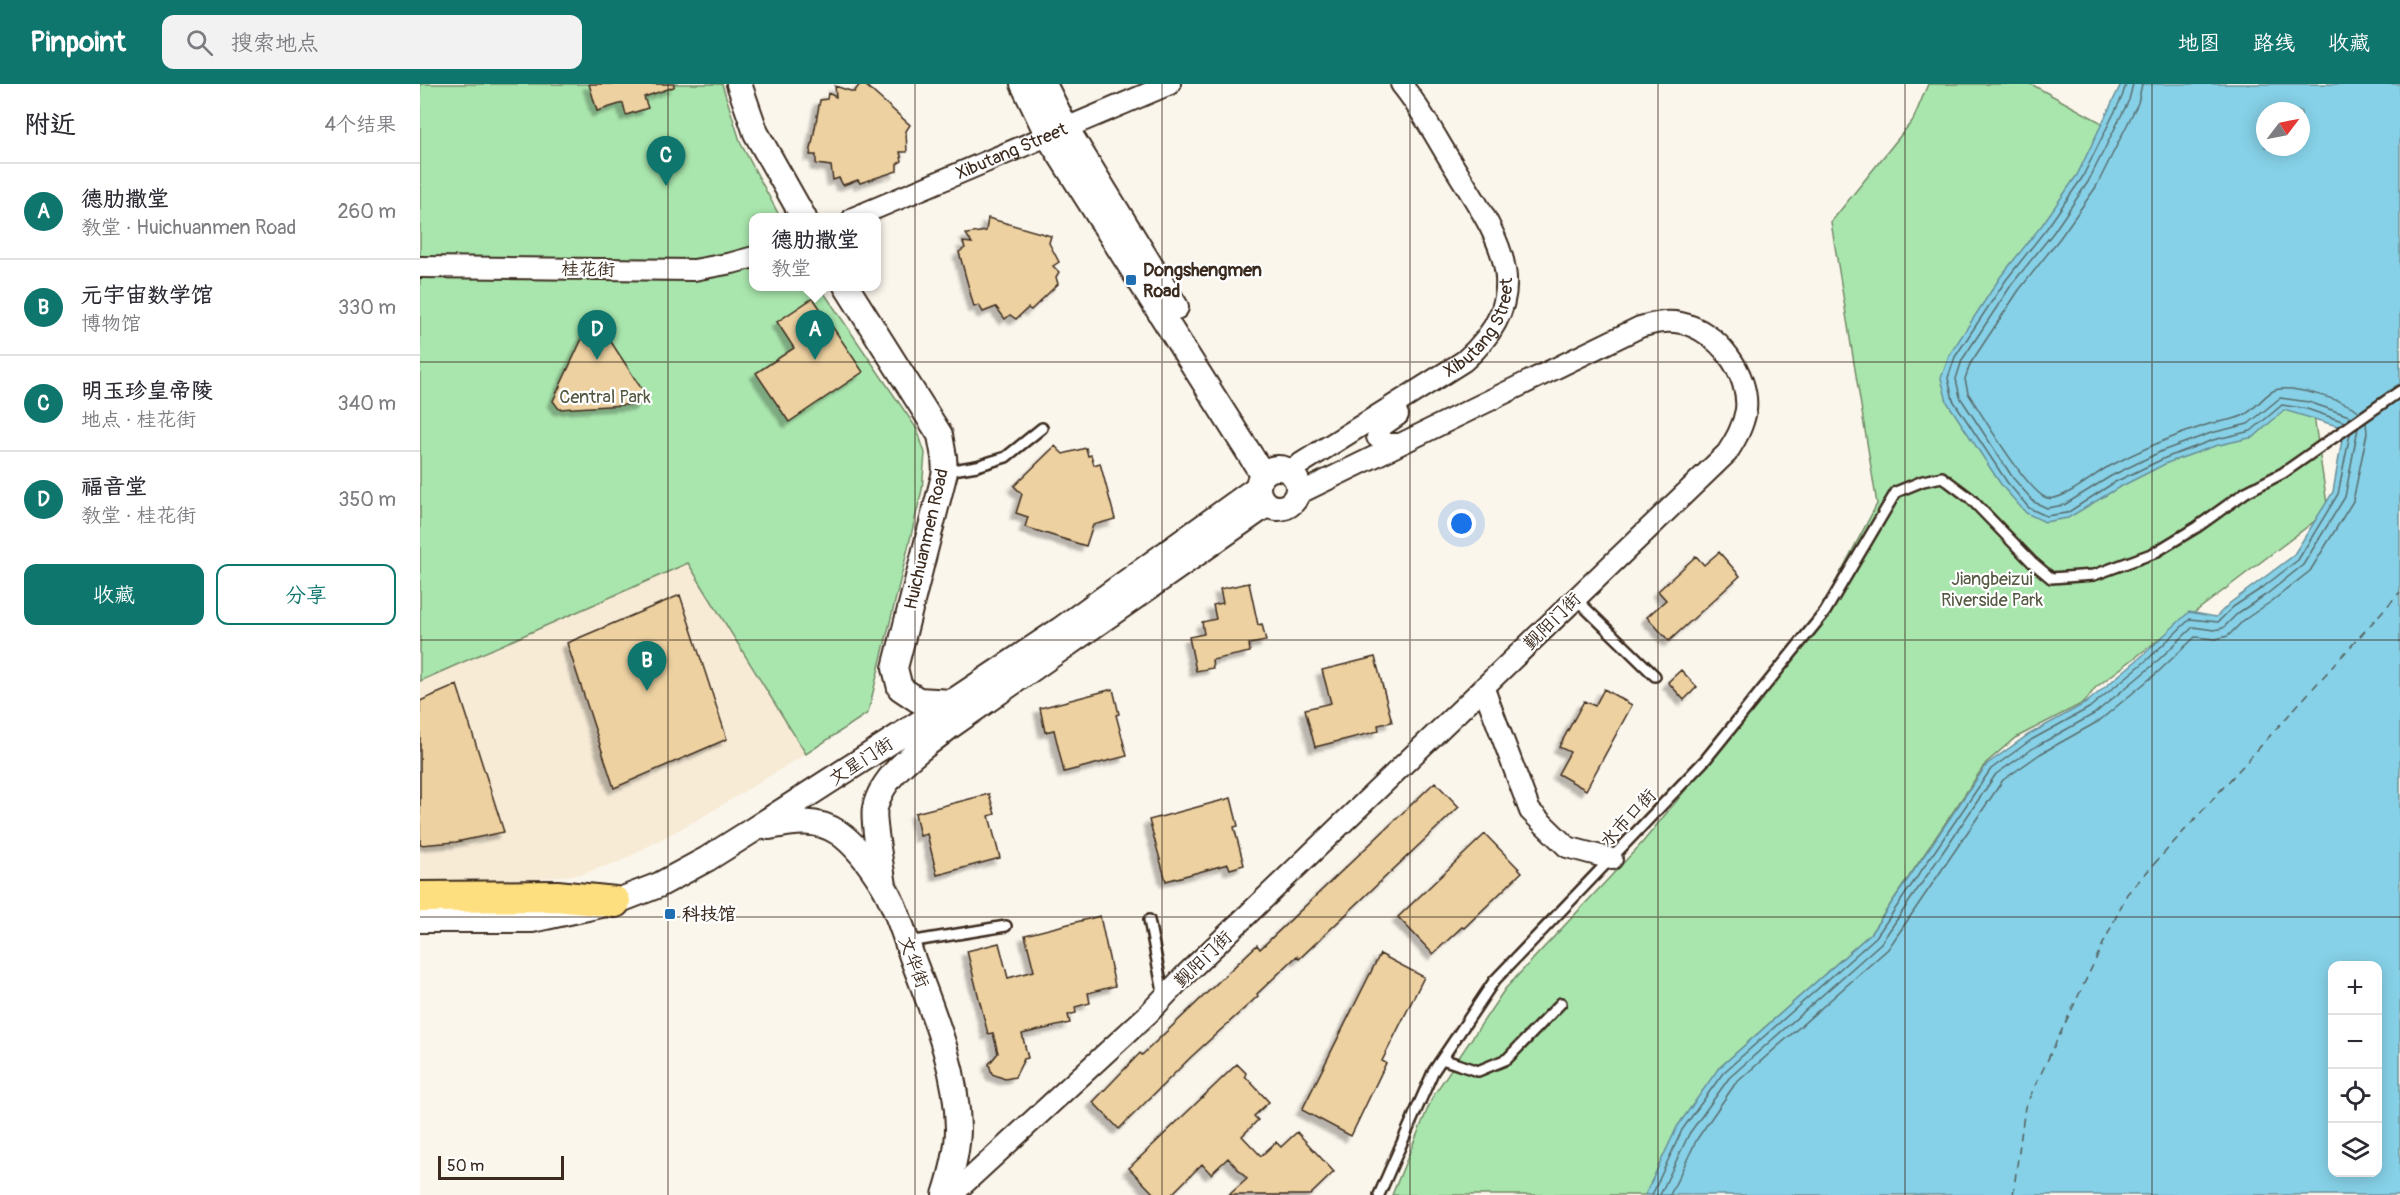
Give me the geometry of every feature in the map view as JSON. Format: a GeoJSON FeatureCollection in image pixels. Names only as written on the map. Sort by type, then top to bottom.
{"type":"FeatureCollection","features":[{"type":"Feature","properties":{"kind":"main road"},"geometry":{"type":"LineString","coordinates":[[420,897],[556,896],[615,902]]}},
{"type":"Feature","properties":{"kind":"street"},"geometry":{"type":"LineString","coordinates":[[739,84],[756,133],[801,213]]}},
{"type":"Feature","properties":{"kind":"street"},"geometry":{"type":"LineString","coordinates":[[1023,84],[1057,132],[1270,481],[1272,508],[1285,508],[1295,500],[1298,494],[1298,481],[1270,481]]}},
{"type":"Feature","properties":{"kind":"street"},"geometry":{"type":"LineString","coordinates":[[1044,84],[1057,132]]}},
{"type":"Feature","properties":{"kind":"street","name":"Xibutang Street"},"geometry":{"type":"LineString","coordinates":[[865,213],[1170,84]]}},
{"type":"Feature","properties":{"kind":"street","name":"Xibutang Street"},"geometry":{"type":"LineString","coordinates":[[1270,481],[1464,361],[1482,345],[1499,320],[1507,288],[1504,260],[1494,231],[1401,84]]}},
{"type":"Feature","properties":{"kind":"street","name":"桂花街"},"geometry":{"type":"LineString","coordinates":[[420,267],[694,270],[749,258]]}},
{"type":"Feature","properties":{"kind":"street","name":"Huichuanmen Road"},"geometry":{"type":"LineString","coordinates":[[849,291],[940,435],[945,472],[895,668],[900,688],[918,700],[952,702]]}},
{"type":"Feature","properties":{"kind":"street","name":"觐阳门街"},"geometry":{"type":"LineString","coordinates":[[952,1195],[1164,997],[1727,453],[1740,433],[1746,409],[1744,382],[1727,355],[1707,333],[1683,323],[1660,321],[1640,327],[1298,494]]}},
{"type":"Feature","properties":{"kind":"street"},"geometry":{"type":"LineString","coordinates":[[1398,444],[1381,442],[1377,437],[1378,432],[1405,410],[1432,382]]}},
{"type":"Feature","properties":{"kind":"street","name":"文星门街"},"geometry":{"type":"LineString","coordinates":[[420,920],[532,920],[615,902],[659,885],[753,830],[952,702],[1060,630],[1270,481]]}},
{"type":"Feature","properties":{"kind":"street","name":"文星门街"},"geometry":{"type":"LineString","coordinates":[[884,886],[874,809],[886,782],[910,758],[1270,481]]}},
{"type":"Feature","properties":{"kind":"street"},"geometry":{"type":"LineString","coordinates":[[1484,689],[1530,811],[1567,847],[1612,859]]}},
{"type":"Feature","properties":{"kind":"street","name":"文华街"},"geometry":{"type":"LineString","coordinates":[[753,830],[800,821],[821,825],[839,833],[858,852],[884,886],[946,1048],[954,1089],[958,1129],[954,1168],[945,1195]]}},
{"type":"Feature","properties":{"kind":"lane","name":"水市口街"},"geometry":{"type":"LineString","coordinates":[[1379,1195],[1433,1072],[1494,981],[1706,759],[1825,612],[1896,492],[1923,481],[1942,477],[1970,498],[2032,562],[2051,578],[2094,575],[2154,553],[2197,527],[2246,492],[2283,473],[2400,391]]}},
{"type":"Feature","properties":{"kind":"lane"},"geometry":{"type":"LineString","coordinates":[[945,472],[977,466],[1006,457],[1042,428]]}},
{"type":"Feature","properties":{"kind":"lane"},"geometry":{"type":"LineString","coordinates":[[1575,598],[1655,676]]}},
{"type":"Feature","properties":{"kind":"lane"},"geometry":{"type":"LineString","coordinates":[[1149,920],[1164,997]]}},
{"type":"Feature","properties":{"kind":"lane"},"geometry":{"type":"LineString","coordinates":[[907,942],[1006,926]]}},
{"type":"Feature","properties":{"kind":"lane"},"geometry":{"type":"LineString","coordinates":[[1442,1059],[1478,1071],[1507,1059],[1562,1003]]}},
{"type":"Feature","properties":{"kind":"shaded area"},"geometry":{"type":"Polygon","coordinates":[[[688,563],[806,754],[699,819],[621,861],[582,874],[481,885],[420,886],[420,681],[688,563]]]}},
{"type":"Feature","properties":{"kind":"green space","name":"Central Park"},"geometry":{"type":"Polygon","coordinates":[[[420,84],[722,84],[741,144],[778,213],[749,213],[749,291],[823,291],[917,429],[925,453],[922,490],[868,713],[806,754],[688,563],[420,681],[420,84]]]}},
{"type":"Feature","properties":{"kind":"green space","name":"Jiangbeizui Riverside Park"},"geometry":{"type":"Polygon","coordinates":[[[1928,84],[2031,84],[2124,135],[2310,389],[2328,511],[2095,688],[2085,702],[2015,738],[1986,763],[1871,933],[1718,1069],[1708,1130],[1677,1195],[1392,1195],[1433,1096],[1505,989],[1642,843],[1710,760],[1820,611],[1877,504],[1831,222],[1913,120],[1928,84]]]}},
{"type":"Feature","properties":{"kind":"water"},"geometry":{"type":"Polygon","coordinates":[[[2121,84],[2400,84],[2400,1195],[1645,1195],[1677,1127],[1718,1069],[1871,933],[1987,764],[2028,735],[2086,703],[2189,612],[2216,617],[2230,603],[2293,556],[2333,492],[2344,428],[2284,410],[2254,437],[2215,446],[2167,463],[2118,488],[2068,518],[2045,522],[2026,513],[2002,486],[1947,402],[1941,378],[1950,354],[2001,276],[2042,225],[2077,175],[2121,84]]]}},
{"type":"Feature","properties":{"kind":"building"},"geometry":{"type":"Polygon","coordinates":[[[589,84],[674,84],[674,87],[644,97],[648,108],[626,115],[623,103],[597,111],[589,84]]]}},
{"type":"Feature","properties":{"kind":"building"},"geometry":{"type":"Polygon","coordinates":[[[860,84],[864,84],[910,125],[906,131],[907,152],[900,152],[902,161],[897,164],[897,171],[860,183],[858,180],[843,185],[839,178],[833,180],[831,166],[816,164],[816,155],[810,155],[820,100],[827,99],[828,93],[836,97],[835,86],[854,92],[860,84]]]}},
{"type":"Feature","properties":{"kind":"building"},"geometry":{"type":"Polygon","coordinates":[[[988,218],[1051,236],[1049,243],[1059,262],[1053,266],[1059,272],[1056,277],[1058,284],[1031,310],[1028,308],[1016,319],[1010,315],[1005,319],[996,307],[983,312],[979,305],[974,307],[959,252],[965,248],[963,242],[972,243],[966,234],[986,231],[988,218]]]}},
{"type":"Feature","properties":{"kind":"building"},"geometry":{"type":"Polygon","coordinates":[[[813,298],[863,372],[789,422],[756,373],[794,348],[777,322],[813,298]]]}},
{"type":"Feature","properties":{"kind":"building"},"geometry":{"type":"Polygon","coordinates":[[[600,325],[645,394],[641,404],[559,409],[553,401],[588,326],[600,325]]]}},
{"type":"Feature","properties":{"kind":"building"},"geometry":{"type":"Polygon","coordinates":[[[1055,446],[1063,454],[1086,448],[1094,465],[1100,463],[1115,519],[1093,525],[1086,546],[1025,527],[1028,517],[1016,513],[1022,494],[1014,486],[1055,446]]]}},
{"type":"Feature","properties":{"kind":"building"},"geometry":{"type":"Polygon","coordinates":[[[1719,552],[1740,576],[1669,641],[1647,617],[1666,600],[1658,591],[1696,556],[1704,565],[1719,552]]]}},
{"type":"Feature","properties":{"kind":"building"},"geometry":{"type":"Polygon","coordinates":[[[1249,583],[1258,625],[1262,624],[1266,641],[1249,644],[1250,652],[1212,660],[1213,668],[1196,671],[1189,637],[1204,634],[1202,622],[1216,619],[1213,605],[1223,603],[1220,589],[1249,583]]]}},
{"type":"Feature","properties":{"kind":"building"},"geometry":{"type":"Polygon","coordinates":[[[680,595],[727,739],[614,788],[567,643],[680,595]]]}},
{"type":"Feature","properties":{"kind":"building"},"geometry":{"type":"Polygon","coordinates":[[[1375,657],[1392,722],[1378,725],[1379,731],[1315,747],[1305,709],[1331,703],[1322,670],[1375,657]]]}},
{"type":"Feature","properties":{"kind":"building"},"geometry":{"type":"Polygon","coordinates":[[[1681,670],[1697,687],[1684,700],[1668,682],[1681,670]]]}},
{"type":"Feature","properties":{"kind":"building"},"geometry":{"type":"Polygon","coordinates":[[[457,685],[504,832],[456,842],[420,845],[420,701],[457,685]]]}},
{"type":"Feature","properties":{"kind":"building"},"geometry":{"type":"Polygon","coordinates":[[[1113,689],[1119,714],[1116,715],[1127,756],[1064,772],[1054,730],[1045,732],[1040,708],[1113,689]]]}},
{"type":"Feature","properties":{"kind":"building"},"geometry":{"type":"Polygon","coordinates":[[[1604,689],[1632,705],[1586,790],[1558,774],[1570,752],[1559,747],[1584,701],[1595,706],[1604,689]]]}},
{"type":"Feature","properties":{"kind":"building"},"geometry":{"type":"Polygon","coordinates":[[[1435,782],[1459,807],[1299,959],[1297,956],[1119,1129],[1093,1102],[1140,1053],[1142,1055],[1257,945],[1260,949],[1435,782]]]}},
{"type":"Feature","properties":{"kind":"building"},"geometry":{"type":"Polygon","coordinates":[[[989,794],[995,814],[989,816],[1000,858],[937,875],[927,834],[920,836],[915,813],[989,794]]]}},
{"type":"Feature","properties":{"kind":"building"},"geometry":{"type":"Polygon","coordinates":[[[1231,798],[1238,826],[1234,827],[1244,865],[1230,869],[1228,864],[1166,881],[1149,820],[1231,798]]]}},
{"type":"Feature","properties":{"kind":"building"},"geometry":{"type":"Polygon","coordinates":[[[1485,834],[1522,872],[1464,928],[1462,927],[1433,954],[1398,917],[1485,834]]]}},
{"type":"Feature","properties":{"kind":"building"},"geometry":{"type":"Polygon","coordinates":[[[1100,916],[1115,986],[1088,993],[1090,1003],[1075,1007],[1076,1013],[1068,1015],[1070,1023],[1022,1034],[1028,1058],[1024,1059],[1015,1077],[1005,1079],[992,1074],[989,1064],[998,1053],[993,1033],[988,1034],[967,951],[999,943],[1008,978],[1034,971],[1025,935],[1100,916]]]}},
{"type":"Feature","properties":{"kind":"building"},"geometry":{"type":"Polygon","coordinates":[[[1380,954],[1424,977],[1382,1061],[1386,1063],[1351,1136],[1302,1110],[1380,954]]]}},
{"type":"Feature","properties":{"kind":"building"},"geometry":{"type":"Polygon","coordinates":[[[1237,1064],[1269,1102],[1254,1116],[1258,1120],[1242,1136],[1261,1156],[1276,1142],[1281,1147],[1297,1132],[1334,1172],[1310,1195],[1229,1195],[1247,1179],[1228,1158],[1211,1174],[1202,1164],[1171,1195],[1155,1195],[1129,1168],[1237,1064]]]}},
{"type":"Feature","properties":{"kind":"ferry route"},"geometry":{"type":"LineString","coordinates":[[2013,1195],[2025,1107],[2127,894],[2400,592]]}},
{"type":"Feature","properties":{"kind":"place","name":"明玉珍皇帝陵"},"geometry":{"type":"Point","coordinates":[666,186]}},
{"type":"Feature","properties":{"kind":"place","name":"Dongshengmen Road"},"geometry":{"type":"Point","coordinates":[1131,280]}},
{"type":"Feature","properties":{"kind":"place","name":"福音堂"},"geometry":{"type":"Point","coordinates":[597,360]}},
{"type":"Feature","properties":{"kind":"place","name":"德肋撒堂"},"geometry":{"type":"Point","coordinates":[815,360]}},
{"type":"Feature","properties":{"kind":"place","name":"元宇宙数学馆"},"geometry":{"type":"Point","coordinates":[647,691]}},
{"type":"Feature","properties":{"kind":"place","name":"科技馆"},"geometry":{"type":"Point","coordinates":[670,914]}}]}
